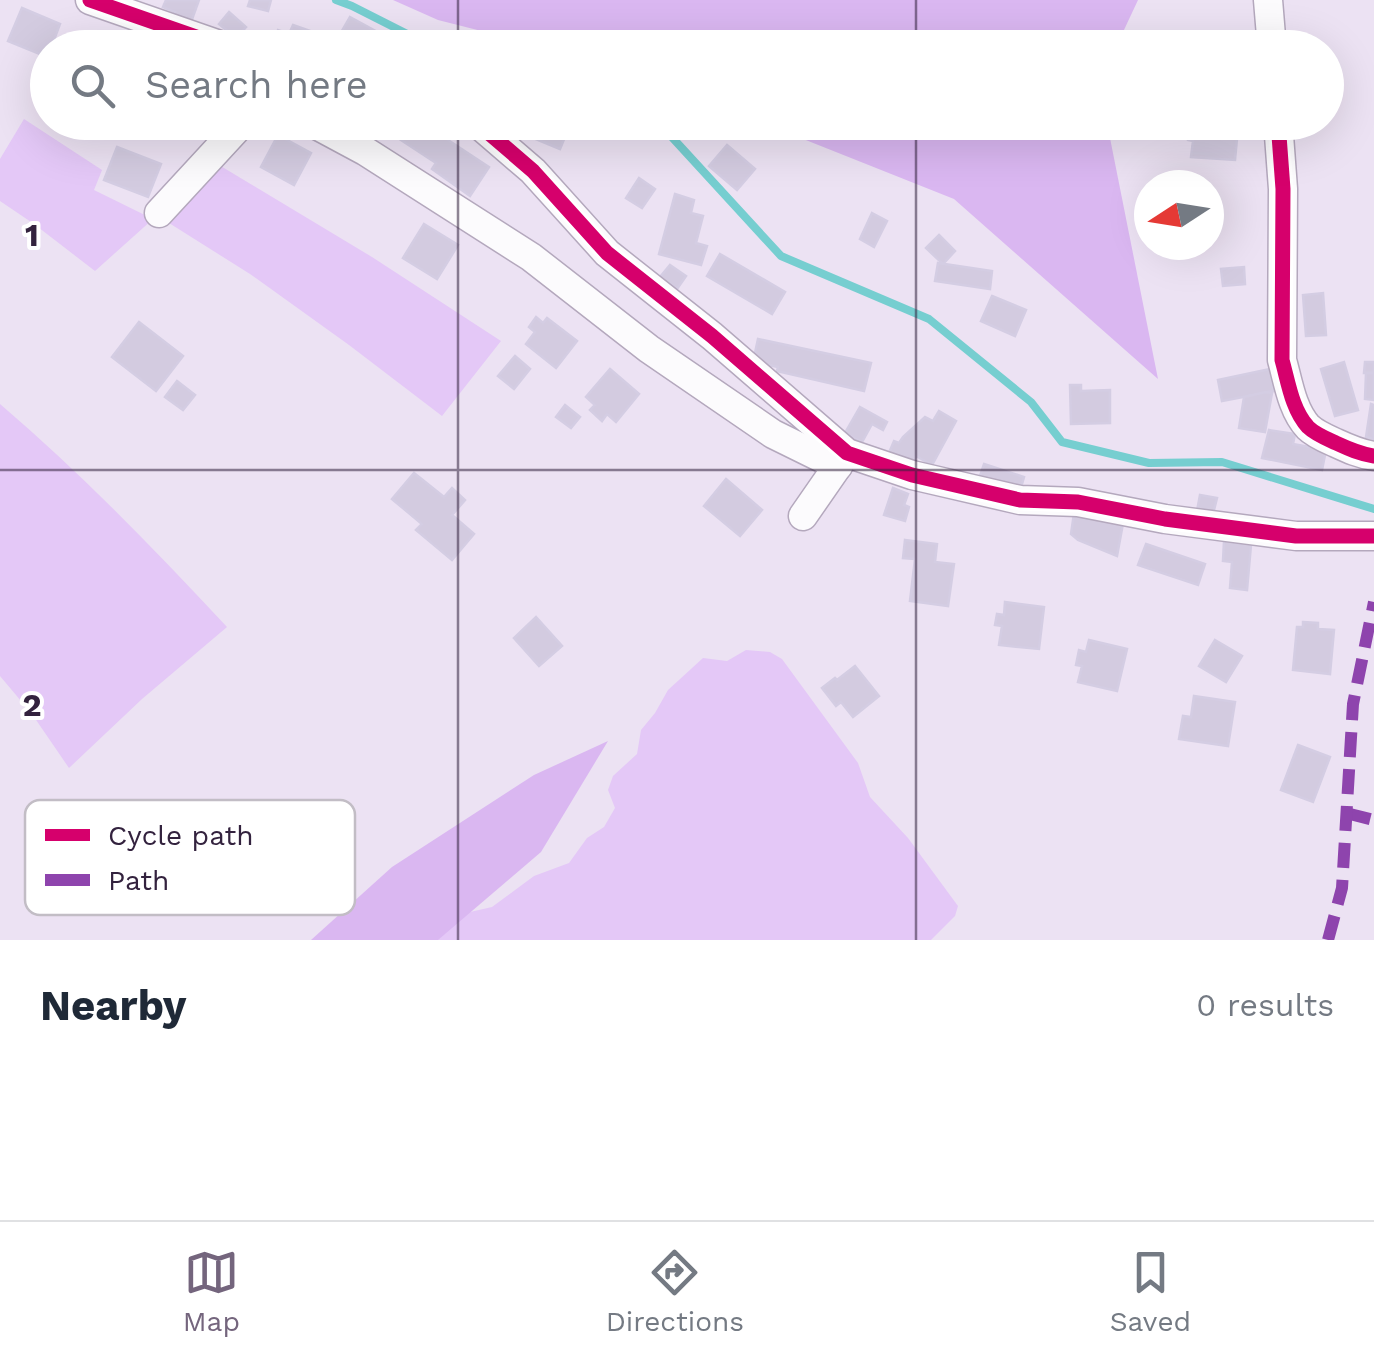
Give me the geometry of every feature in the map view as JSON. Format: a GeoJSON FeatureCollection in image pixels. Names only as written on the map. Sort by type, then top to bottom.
{"type":"FeatureCollection","features":[{"type":"Feature","properties":{"kind":"street"},"geometry":{"type":"LineString","coordinates":[[90,0],[176,30]]}},
{"type":"Feature","properties":{"kind":"street"},"geometry":{"type":"LineString","coordinates":[[1268,0],[1270,30]]}},
{"type":"Feature","properties":{"kind":"street"},"geometry":{"type":"LineString","coordinates":[[159,213],[226,140]]}},
{"type":"Feature","properties":{"kind":"street"},"geometry":{"type":"LineString","coordinates":[[345,140],[531,257],[649,349],[772,434],[843,459],[1020,500],[1078,502],[1165,519],[1296,536],[1374,536]]}},
{"type":"Feature","properties":{"kind":"street"},"geometry":{"type":"LineString","coordinates":[[497,140],[532,170],[607,253],[712,336],[843,459]]}},
{"type":"Feature","properties":{"kind":"street"},"geometry":{"type":"LineString","coordinates":[[1279,140],[1283,188],[1282,360],[1296,410],[1308,427],[1322,436],[1358,454],[1374,456]]}},
{"type":"Feature","properties":{"kind":"street"},"geometry":{"type":"LineString","coordinates":[[803,516],[843,459]]}},
{"type":"Feature","properties":{"kind":"shaded area"},"geometry":{"type":"Polygon","coordinates":[[[393,0],[1138,0],[1124,30],[478,30],[438,20],[393,0]]]}},
{"type":"Feature","properties":{"kind":"shaded area"},"geometry":{"type":"Polygon","coordinates":[[[24,119],[30,123],[30,140],[56,140],[102,170],[94,190],[153,219],[95,271],[0,201],[0,159],[24,119]]]}},
{"type":"Feature","properties":{"kind":"shaded area"},"geometry":{"type":"Polygon","coordinates":[[[806,140],[1110,140],[1158,379],[954,199],[806,140]]]}},
{"type":"Feature","properties":{"kind":"shaded area"},"geometry":{"type":"Polygon","coordinates":[[[219,165],[501,341],[442,416],[250,274],[169,223],[219,165]]]}},
{"type":"Feature","properties":{"kind":"shaded area"},"geometry":{"type":"Polygon","coordinates":[[[0,404],[116,512],[227,627],[69,768],[0,676],[0,404]]]}},
{"type":"Feature","properties":{"kind":"shaded area"},"geometry":{"type":"Polygon","coordinates":[[[746,650],[770,652],[782,659],[858,763],[870,797],[908,838],[958,906],[955,916],[931,940],[426,940],[444,918],[492,907],[534,876],[569,863],[587,838],[604,827],[615,808],[608,790],[613,776],[637,754],[641,730],[668,690],[703,658],[727,661],[746,650]]]}},
{"type":"Feature","properties":{"kind":"shaded area"},"geometry":{"type":"Polygon","coordinates":[[[608,741],[541,852],[438,940],[311,940],[339,915],[355,915],[355,900],[392,867],[534,775],[608,741]]]}},
{"type":"Feature","properties":{"kind":"building"},"geometry":{"type":"Polygon","coordinates":[[[166,0],[199,0],[191,22],[163,7],[166,0]]]}},
{"type":"Feature","properties":{"kind":"building"},"geometry":{"type":"Polygon","coordinates":[[[250,0],[271,0],[268,11],[248,6],[250,0]]]}},
{"type":"Feature","properties":{"kind":"building"},"geometry":{"type":"Polygon","coordinates":[[[22,8],[60,24],[58,30],[30,30],[30,50],[8,41],[22,8]]]}},
{"type":"Feature","properties":{"kind":"building"},"geometry":{"type":"Polygon","coordinates":[[[229,12],[246,27],[226,30],[219,24],[229,12]]]}},
{"type":"Feature","properties":{"kind":"building"},"geometry":{"type":"Polygon","coordinates":[[[350,17],[374,30],[342,30],[350,17]]]}},
{"type":"Feature","properties":{"kind":"building"},"geometry":{"type":"Polygon","coordinates":[[[275,140],[287,140],[311,153],[294,185],[261,167],[275,140]]]}},
{"type":"Feature","properties":{"kind":"building"},"geometry":{"type":"Polygon","coordinates":[[[401,140],[448,140],[489,167],[470,196],[432,169],[436,163],[401,140]]]}},
{"type":"Feature","properties":{"kind":"building"},"geometry":{"type":"Polygon","coordinates":[[[538,140],[564,140],[560,149],[538,140]]]}},
{"type":"Feature","properties":{"kind":"building"},"geometry":{"type":"Polygon","coordinates":[[[1188,140],[1237,140],[1235,160],[1191,157],[1193,141],[1188,140]]]}},
{"type":"Feature","properties":{"kind":"building"},"geometry":{"type":"Polygon","coordinates":[[[727,145],[755,169],[737,190],[709,166],[727,145]]]}},
{"type":"Feature","properties":{"kind":"building"},"geometry":{"type":"Polygon","coordinates":[[[117,147],[161,164],[148,197],[104,180],[117,147]]]}},
{"type":"Feature","properties":{"kind":"building"},"geometry":{"type":"Polygon","coordinates":[[[639,178],[655,189],[642,208],[626,198],[639,178]]]}},
{"type":"Feature","properties":{"kind":"building"},"geometry":{"type":"Polygon","coordinates":[[[675,194],[694,200],[691,213],[703,216],[696,243],[707,246],[701,265],[659,254],[675,194]]]}},
{"type":"Feature","properties":{"kind":"building"},"geometry":{"type":"Polygon","coordinates":[[[872,213],[887,221],[874,247],[860,239],[872,213]]]}},
{"type":"Feature","properties":{"kind":"building"},"geometry":{"type":"Polygon","coordinates":[[[424,224],[458,245],[437,279],[403,258],[424,224]]]}},
{"type":"Feature","properties":{"kind":"building"},"geometry":{"type":"Polygon","coordinates":[[[939,235],[955,251],[943,264],[926,248],[939,235]]]}},
{"type":"Feature","properties":{"kind":"building"},"geometry":{"type":"Polygon","coordinates":[[[720,254],[785,292],[772,314],[707,276],[720,254]]]}},
{"type":"Feature","properties":{"kind":"building"},"geometry":{"type":"Polygon","coordinates":[[[938,263],[992,271],[990,289],[935,281],[938,263]]]}},
{"type":"Feature","properties":{"kind":"building"},"geometry":{"type":"Polygon","coordinates":[[[670,265],[686,276],[677,289],[660,277],[670,265]]]}},
{"type":"Feature","properties":{"kind":"building"},"geometry":{"type":"Polygon","coordinates":[[[1244,267],[1245,284],[1223,286],[1221,269],[1244,267]]]}},
{"type":"Feature","properties":{"kind":"building"},"geometry":{"type":"Polygon","coordinates":[[[1323,293],[1326,335],[1306,336],[1303,295],[1323,293]]]}},
{"type":"Feature","properties":{"kind":"building"},"geometry":{"type":"Polygon","coordinates":[[[992,296],[1026,310],[1015,336],[981,321],[992,296]]]}},
{"type":"Feature","properties":{"kind":"building"},"geometry":{"type":"Polygon","coordinates":[[[536,317],[543,323],[547,318],[577,341],[556,368],[526,344],[535,332],[529,327],[536,317]]]}},
{"type":"Feature","properties":{"kind":"building"},"geometry":{"type":"Polygon","coordinates":[[[139,322],[183,356],[156,391],[112,357],[139,322]]]}},
{"type":"Feature","properties":{"kind":"building"},"geometry":{"type":"Polygon","coordinates":[[[758,339],[871,363],[864,391],[753,362],[758,339]]]}},
{"type":"Feature","properties":{"kind":"building"},"geometry":{"type":"Polygon","coordinates":[[[515,356],[530,369],[514,389],[498,376],[515,356]]]}},
{"type":"Feature","properties":{"kind":"building"},"geometry":{"type":"Polygon","coordinates":[[[1344,362],[1358,410],[1335,416],[1321,369],[1344,362]]]}},
{"type":"Feature","properties":{"kind":"building"},"geometry":{"type":"Polygon","coordinates":[[[1365,362],[1374,362],[1374,373],[1364,373],[1365,362]]]}},
{"type":"Feature","properties":{"kind":"building"},"geometry":{"type":"Polygon","coordinates":[[[610,369],[639,394],[616,422],[607,414],[602,421],[590,410],[595,405],[586,397],[610,369]]]}},
{"type":"Feature","properties":{"kind":"building"},"geometry":{"type":"Polygon","coordinates":[[[1270,369],[1274,391],[1222,401],[1218,380],[1270,369]]]}},
{"type":"Feature","properties":{"kind":"building"},"geometry":{"type":"Polygon","coordinates":[[[1366,373],[1374,373],[1374,400],[1365,399],[1366,373]]]}},
{"type":"Feature","properties":{"kind":"building"},"geometry":{"type":"Polygon","coordinates":[[[177,381],[195,395],[183,410],[165,397],[177,381]]]}},
{"type":"Feature","properties":{"kind":"building"},"geometry":{"type":"Polygon","coordinates":[[[1070,385],[1081,385],[1081,391],[1110,390],[1110,423],[1071,424],[1070,385]]]}},
{"type":"Feature","properties":{"kind":"building"},"geometry":{"type":"Polygon","coordinates":[[[1272,393],[1265,432],[1239,428],[1244,397],[1272,393]]]}},
{"type":"Feature","properties":{"kind":"building"},"geometry":{"type":"Polygon","coordinates":[[[1371,404],[1374,405],[1374,439],[1366,437],[1371,404]]]}},
{"type":"Feature","properties":{"kind":"building"},"geometry":{"type":"Polygon","coordinates":[[[565,405],[580,417],[571,428],[556,417],[565,405]]]}},
{"type":"Feature","properties":{"kind":"building"},"geometry":{"type":"Polygon","coordinates":[[[860,407],[887,422],[883,430],[872,424],[862,442],[845,433],[860,407]]]}},
{"type":"Feature","properties":{"kind":"building"},"geometry":{"type":"Polygon","coordinates":[[[939,411],[956,421],[932,465],[916,456],[912,466],[888,455],[894,441],[899,443],[925,417],[933,421],[939,411]]]}},
{"type":"Feature","properties":{"kind":"building"},"geometry":{"type":"Polygon","coordinates":[[[1269,430],[1295,434],[1293,444],[1326,450],[1322,470],[1262,458],[1269,430]]]}},
{"type":"Feature","properties":{"kind":"building"},"geometry":{"type":"Polygon","coordinates":[[[984,464],[1024,477],[1020,491],[979,479],[984,464]]]}},
{"type":"Feature","properties":{"kind":"building"},"geometry":{"type":"Polygon","coordinates":[[[414,473],[444,497],[452,488],[465,500],[452,515],[474,534],[452,560],[416,530],[422,524],[392,499],[414,473]]]}},
{"type":"Feature","properties":{"kind":"building"},"geometry":{"type":"Polygon","coordinates":[[[726,479],[762,510],[740,536],[704,506],[726,479]]]}},
{"type":"Feature","properties":{"kind":"building"},"geometry":{"type":"Polygon","coordinates":[[[893,488],[908,494],[905,521],[884,515],[893,488]]]}},
{"type":"Feature","properties":{"kind":"building"},"geometry":{"type":"Polygon","coordinates":[[[1200,495],[1217,498],[1213,514],[1197,511],[1200,495]]]}},
{"type":"Feature","properties":{"kind":"building"},"geometry":{"type":"Polygon","coordinates":[[[1074,513],[1124,518],[1117,556],[1071,534],[1074,513]]]}},
{"type":"Feature","properties":{"kind":"building"},"geometry":{"type":"Polygon","coordinates":[[[905,540],[937,544],[935,562],[954,564],[948,606],[910,601],[915,559],[903,558],[905,540]]]}},
{"type":"Feature","properties":{"kind":"building"},"geometry":{"type":"Polygon","coordinates":[[[1224,541],[1251,545],[1247,590],[1230,588],[1232,562],[1223,561],[1224,541]]]}},
{"type":"Feature","properties":{"kind":"building"},"geometry":{"type":"Polygon","coordinates":[[[1146,544],[1205,564],[1198,585],[1138,565],[1146,544]]]}},
{"type":"Feature","properties":{"kind":"building"},"geometry":{"type":"Polygon","coordinates":[[[1005,602],[1044,607],[1039,649],[999,645],[1002,626],[995,625],[997,614],[1004,615],[1005,602]]]}},
{"type":"Feature","properties":{"kind":"building"},"geometry":{"type":"Polygon","coordinates":[[[536,617],[562,646],[539,666],[514,638],[536,617]]]}},
{"type":"Feature","properties":{"kind":"building"},"geometry":{"type":"Polygon","coordinates":[[[1303,622],[1318,623],[1318,629],[1334,630],[1330,674],[1293,670],[1297,627],[1303,627],[1303,622]]]}},
{"type":"Feature","properties":{"kind":"building"},"geometry":{"type":"Polygon","coordinates":[[[1089,640],[1127,649],[1117,691],[1078,682],[1082,666],[1076,665],[1079,650],[1086,652],[1089,640]]]}},
{"type":"Feature","properties":{"kind":"building"},"geometry":{"type":"Polygon","coordinates":[[[1215,640],[1242,656],[1226,682],[1199,666],[1215,640]]]}},
{"type":"Feature","properties":{"kind":"building"},"geometry":{"type":"Polygon","coordinates":[[[855,666],[879,696],[853,717],[841,702],[836,706],[822,688],[855,666]]]}},
{"type":"Feature","properties":{"kind":"building"},"geometry":{"type":"Polygon","coordinates":[[[1194,696],[1235,702],[1228,746],[1179,739],[1183,716],[1191,717],[1194,696]]]}},
{"type":"Feature","properties":{"kind":"building"},"geometry":{"type":"Polygon","coordinates":[[[1298,745],[1330,757],[1313,802],[1281,790],[1298,745]]]}},
{"type":"Feature","properties":{"kind":"waterway"},"geometry":{"type":"LineString","coordinates":[[336,0],[399,30]]}},
{"type":"Feature","properties":{"kind":"waterway"},"geometry":{"type":"LineString","coordinates":[[675,140],[781,256],[929,319],[1031,402],[1062,442],[1149,463],[1222,462],[1374,509]]}},
{"type":"Feature","properties":{"kind":"marked path"},"geometry":{"type":"LineString","coordinates":[[1328,940],[1342,888],[1353,704],[1374,602]]}},
{"type":"Feature","properties":{"kind":"marked path"},"geometry":{"type":"LineString","coordinates":[[1346,813],[1374,820]]}},
{"type":"Feature","properties":{"kind":"cycle path"},"geometry":{"type":"LineString","coordinates":[[90,0],[176,30]]}},
{"type":"Feature","properties":{"kind":"cycle path"},"geometry":{"type":"LineString","coordinates":[[497,140],[533,171],[607,253],[712,336],[847,453],[912,475],[1020,500],[1078,502],[1165,519],[1296,536],[1374,536]]}},
{"type":"Feature","properties":{"kind":"cycle path"},"geometry":{"type":"LineString","coordinates":[[1279,140],[1283,189],[1282,360],[1289,386],[1298,412],[1311,430],[1374,456]]}}]}
